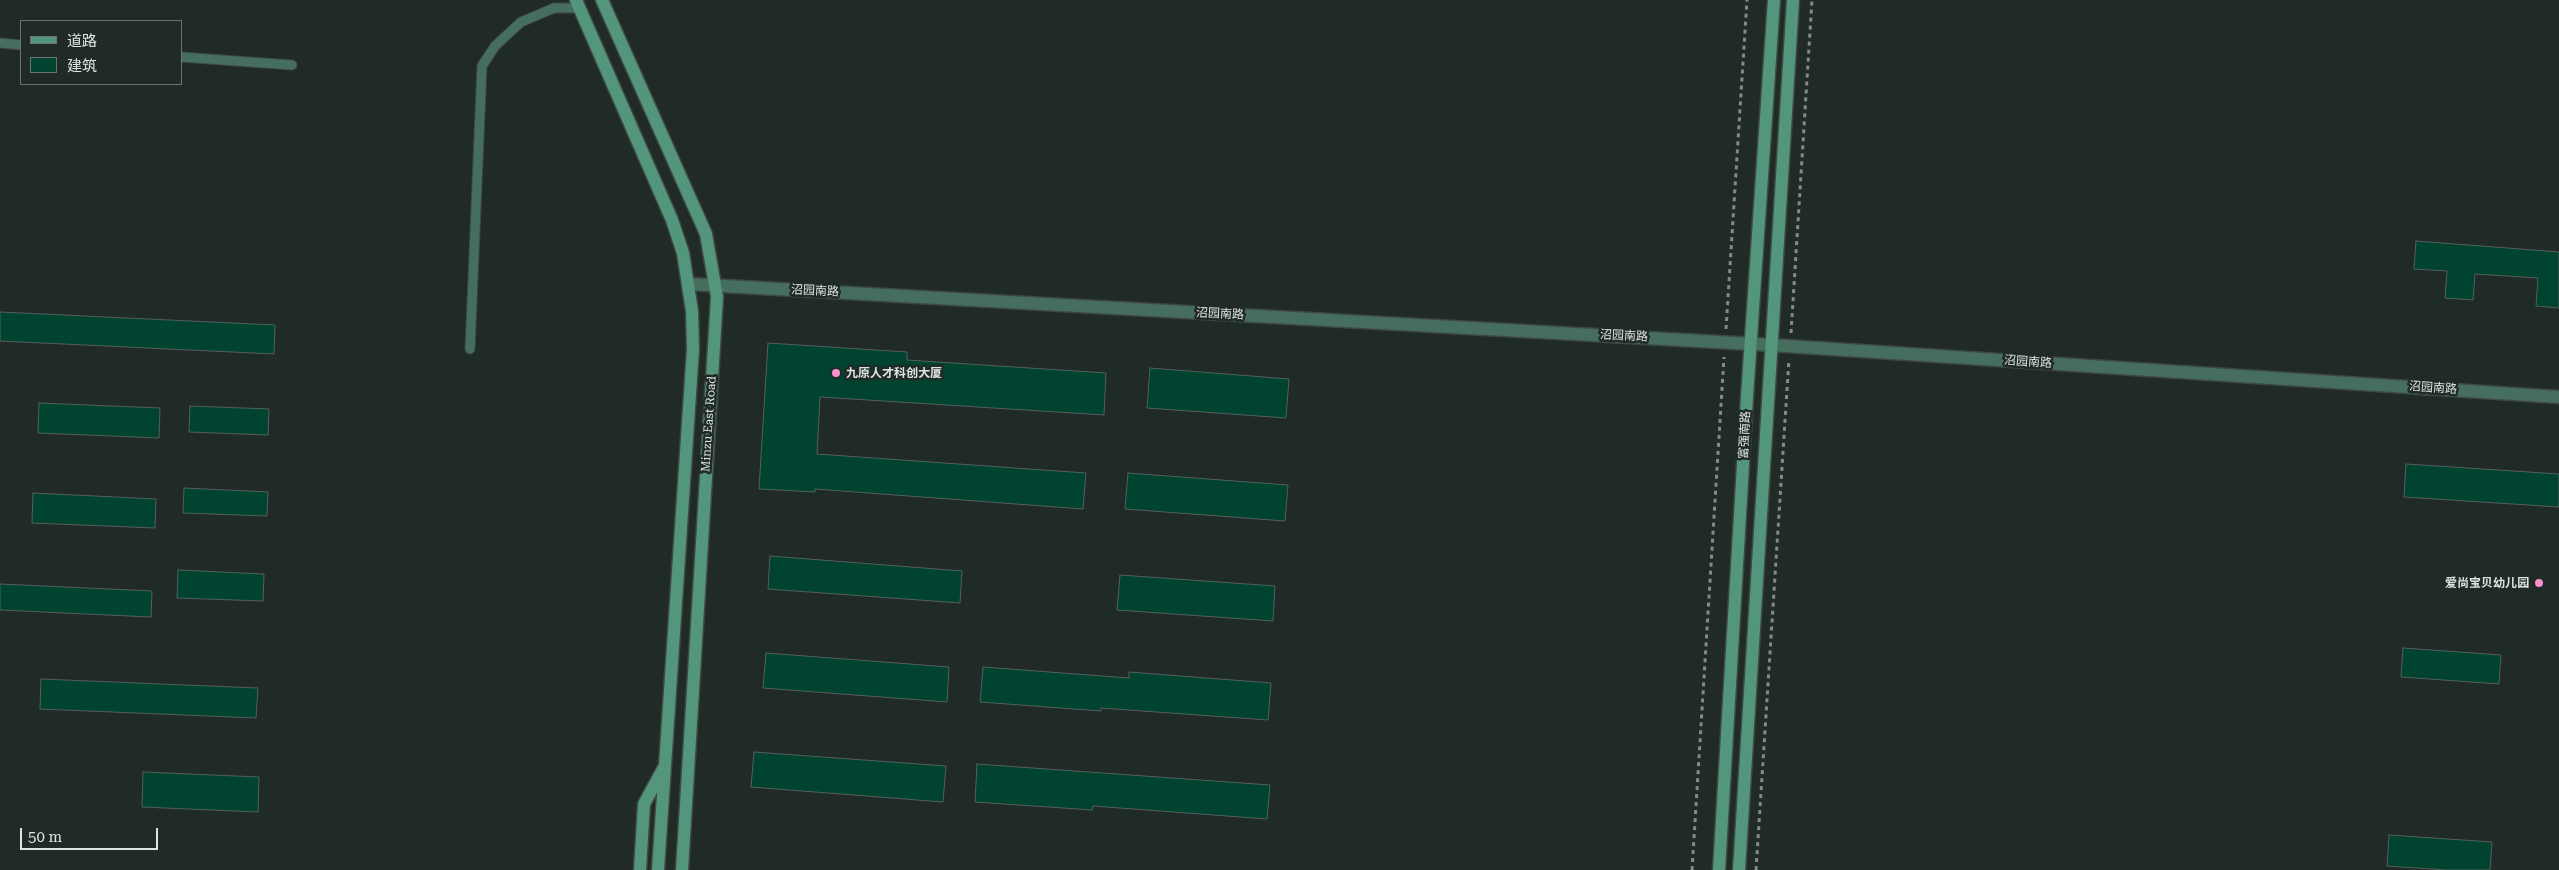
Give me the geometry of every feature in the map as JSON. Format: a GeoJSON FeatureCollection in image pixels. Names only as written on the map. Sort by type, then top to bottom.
{"type":"FeatureCollection","features":[{"type":"Feature","properties":{"kind":"main road","name":"Minzu East Road"},"geometry":{"type":"LineString","coordinates":[[602,0],[706,234],[716,306],[682,870]]}},
{"type":"Feature","properties":{"kind":"main road","name":"富强南路"},"geometry":{"type":"LineString","coordinates":[[1719,870],[1746,407],[1752,344],[1774,0]]}},
{"type":"Feature","properties":{"kind":"main road","name":"富强南路"},"geometry":{"type":"LineString","coordinates":[[1739,870],[1793,0]]}},
{"type":"Feature","properties":{"kind":"main road","name":"Minzu East Road"},"geometry":{"type":"LineString","coordinates":[[578,4],[663,199],[683,253],[689,284],[693,350],[658,870]]}},
{"type":"Feature","properties":{"kind":"main road"},"geometry":{"type":"LineString","coordinates":[[640,870],[644,804],[665,764]]}},
{"type":"Feature","properties":{"kind":"street","name":"沼园南路"},"geometry":{"type":"LineString","coordinates":[[689,284],[1725,342],[2559,397]]}},
{"type":"Feature","properties":{"kind":"lane"},"geometry":{"type":"LineString","coordinates":[[470,349],[482,66],[495,46],[521,22],[554,8],[578,4]]}},
{"type":"Feature","properties":{"kind":"lane"},"geometry":{"type":"LineString","coordinates":[[0,44],[20,45]]}},
{"type":"Feature","properties":{"kind":"lane"},"geometry":{"type":"LineString","coordinates":[[182,57],[292,65]]}},
{"type":"Feature","properties":{"kind":"path"},"geometry":{"type":"LineString","coordinates":[[1692,870],[1747,0]]}},
{"type":"Feature","properties":{"kind":"path"},"geometry":{"type":"LineString","coordinates":[[1756,870],[1812,0]]}},
{"type":"Feature","properties":{"kind":"building"},"geometry":{"type":"Polygon","coordinates":[[[2416,241],[2559,252],[2559,308],[2536,306],[2538,278],[2475,274],[2473,300],[2445,298],[2447,271],[2414,269],[2416,241]]]}},
{"type":"Feature","properties":{"kind":"building"},"geometry":{"type":"Polygon","coordinates":[[[0,312],[275,325],[274,354],[0,341],[0,312]]]}},
{"type":"Feature","properties":{"kind":"building"},"geometry":{"type":"Polygon","coordinates":[[[768,343],[907,352],[907,360],[1106,373],[1104,415],[820,397],[817,454],[1086,473],[1083,509],[815,489],[815,492],[759,489],[768,343]]]}},
{"type":"Feature","properties":{"kind":"building"},"geometry":{"type":"Polygon","coordinates":[[[1150,368],[1289,379],[1286,418],[1147,408],[1150,368]]]}},
{"type":"Feature","properties":{"kind":"building"},"geometry":{"type":"Polygon","coordinates":[[[39,403],[160,408],[159,438],[38,433],[39,403]]]}},
{"type":"Feature","properties":{"kind":"building"},"geometry":{"type":"Polygon","coordinates":[[[190,406],[269,409],[268,435],[189,432],[190,406]]]}},
{"type":"Feature","properties":{"kind":"building"},"geometry":{"type":"Polygon","coordinates":[[[2406,464],[2559,474],[2559,507],[2404,497],[2406,464]]]}},
{"type":"Feature","properties":{"kind":"building"},"geometry":{"type":"Polygon","coordinates":[[[1128,473],[1288,485],[1285,521],[1125,509],[1128,473]]]}},
{"type":"Feature","properties":{"kind":"building"},"geometry":{"type":"Polygon","coordinates":[[[184,488],[268,492],[267,516],[183,513],[184,488]]]}},
{"type":"Feature","properties":{"kind":"building"},"geometry":{"type":"Polygon","coordinates":[[[33,493],[156,499],[155,528],[32,523],[33,493]]]}},
{"type":"Feature","properties":{"kind":"building"},"geometry":{"type":"Polygon","coordinates":[[[770,556],[962,571],[960,603],[768,589],[770,556]]]}},
{"type":"Feature","properties":{"kind":"building"},"geometry":{"type":"Polygon","coordinates":[[[178,570],[264,574],[263,601],[177,598],[178,570]]]}},
{"type":"Feature","properties":{"kind":"building"},"geometry":{"type":"Polygon","coordinates":[[[1120,575],[1275,586],[1273,621],[1117,610],[1120,575]]]}},
{"type":"Feature","properties":{"kind":"building"},"geometry":{"type":"Polygon","coordinates":[[[0,584],[152,591],[151,617],[0,610],[0,584]]]}},
{"type":"Feature","properties":{"kind":"building"},"geometry":{"type":"Polygon","coordinates":[[[2403,648],[2501,655],[2499,684],[2401,677],[2403,648]]]}},
{"type":"Feature","properties":{"kind":"building"},"geometry":{"type":"Polygon","coordinates":[[[766,653],[949,667],[947,702],[763,688],[766,653]]]}},
{"type":"Feature","properties":{"kind":"building"},"geometry":{"type":"Polygon","coordinates":[[[983,667],[1129,678],[1129,672],[1271,683],[1268,720],[1101,708],[1101,711],[980,702],[983,667]]]}},
{"type":"Feature","properties":{"kind":"building"},"geometry":{"type":"Polygon","coordinates":[[[41,679],[258,688],[256,718],[40,709],[41,679]]]}},
{"type":"Feature","properties":{"kind":"building"},"geometry":{"type":"Polygon","coordinates":[[[754,752],[946,766],[943,802],[751,787],[754,752]]]}},
{"type":"Feature","properties":{"kind":"building"},"geometry":{"type":"Polygon","coordinates":[[[977,764],[1270,785],[1267,819],[1093,806],[1092,810],[975,802],[977,764]]]}},
{"type":"Feature","properties":{"kind":"building"},"geometry":{"type":"Polygon","coordinates":[[[143,772],[259,777],[258,812],[142,807],[143,772]]]}},
{"type":"Feature","properties":{"kind":"building"},"geometry":{"type":"Polygon","coordinates":[[[2389,835],[2492,842],[2490,870],[2446,870],[2387,866],[2389,835]]]}},
{"type":"Feature","properties":{"kind":"place","name":"九原人才科创大厦"},"geometry":{"type":"Point","coordinates":[836,373]}},
{"type":"Feature","properties":{"kind":"place","name":"爱尚宝贝幼儿园"},"geometry":{"type":"Point","coordinates":[2539,583]}}]}
